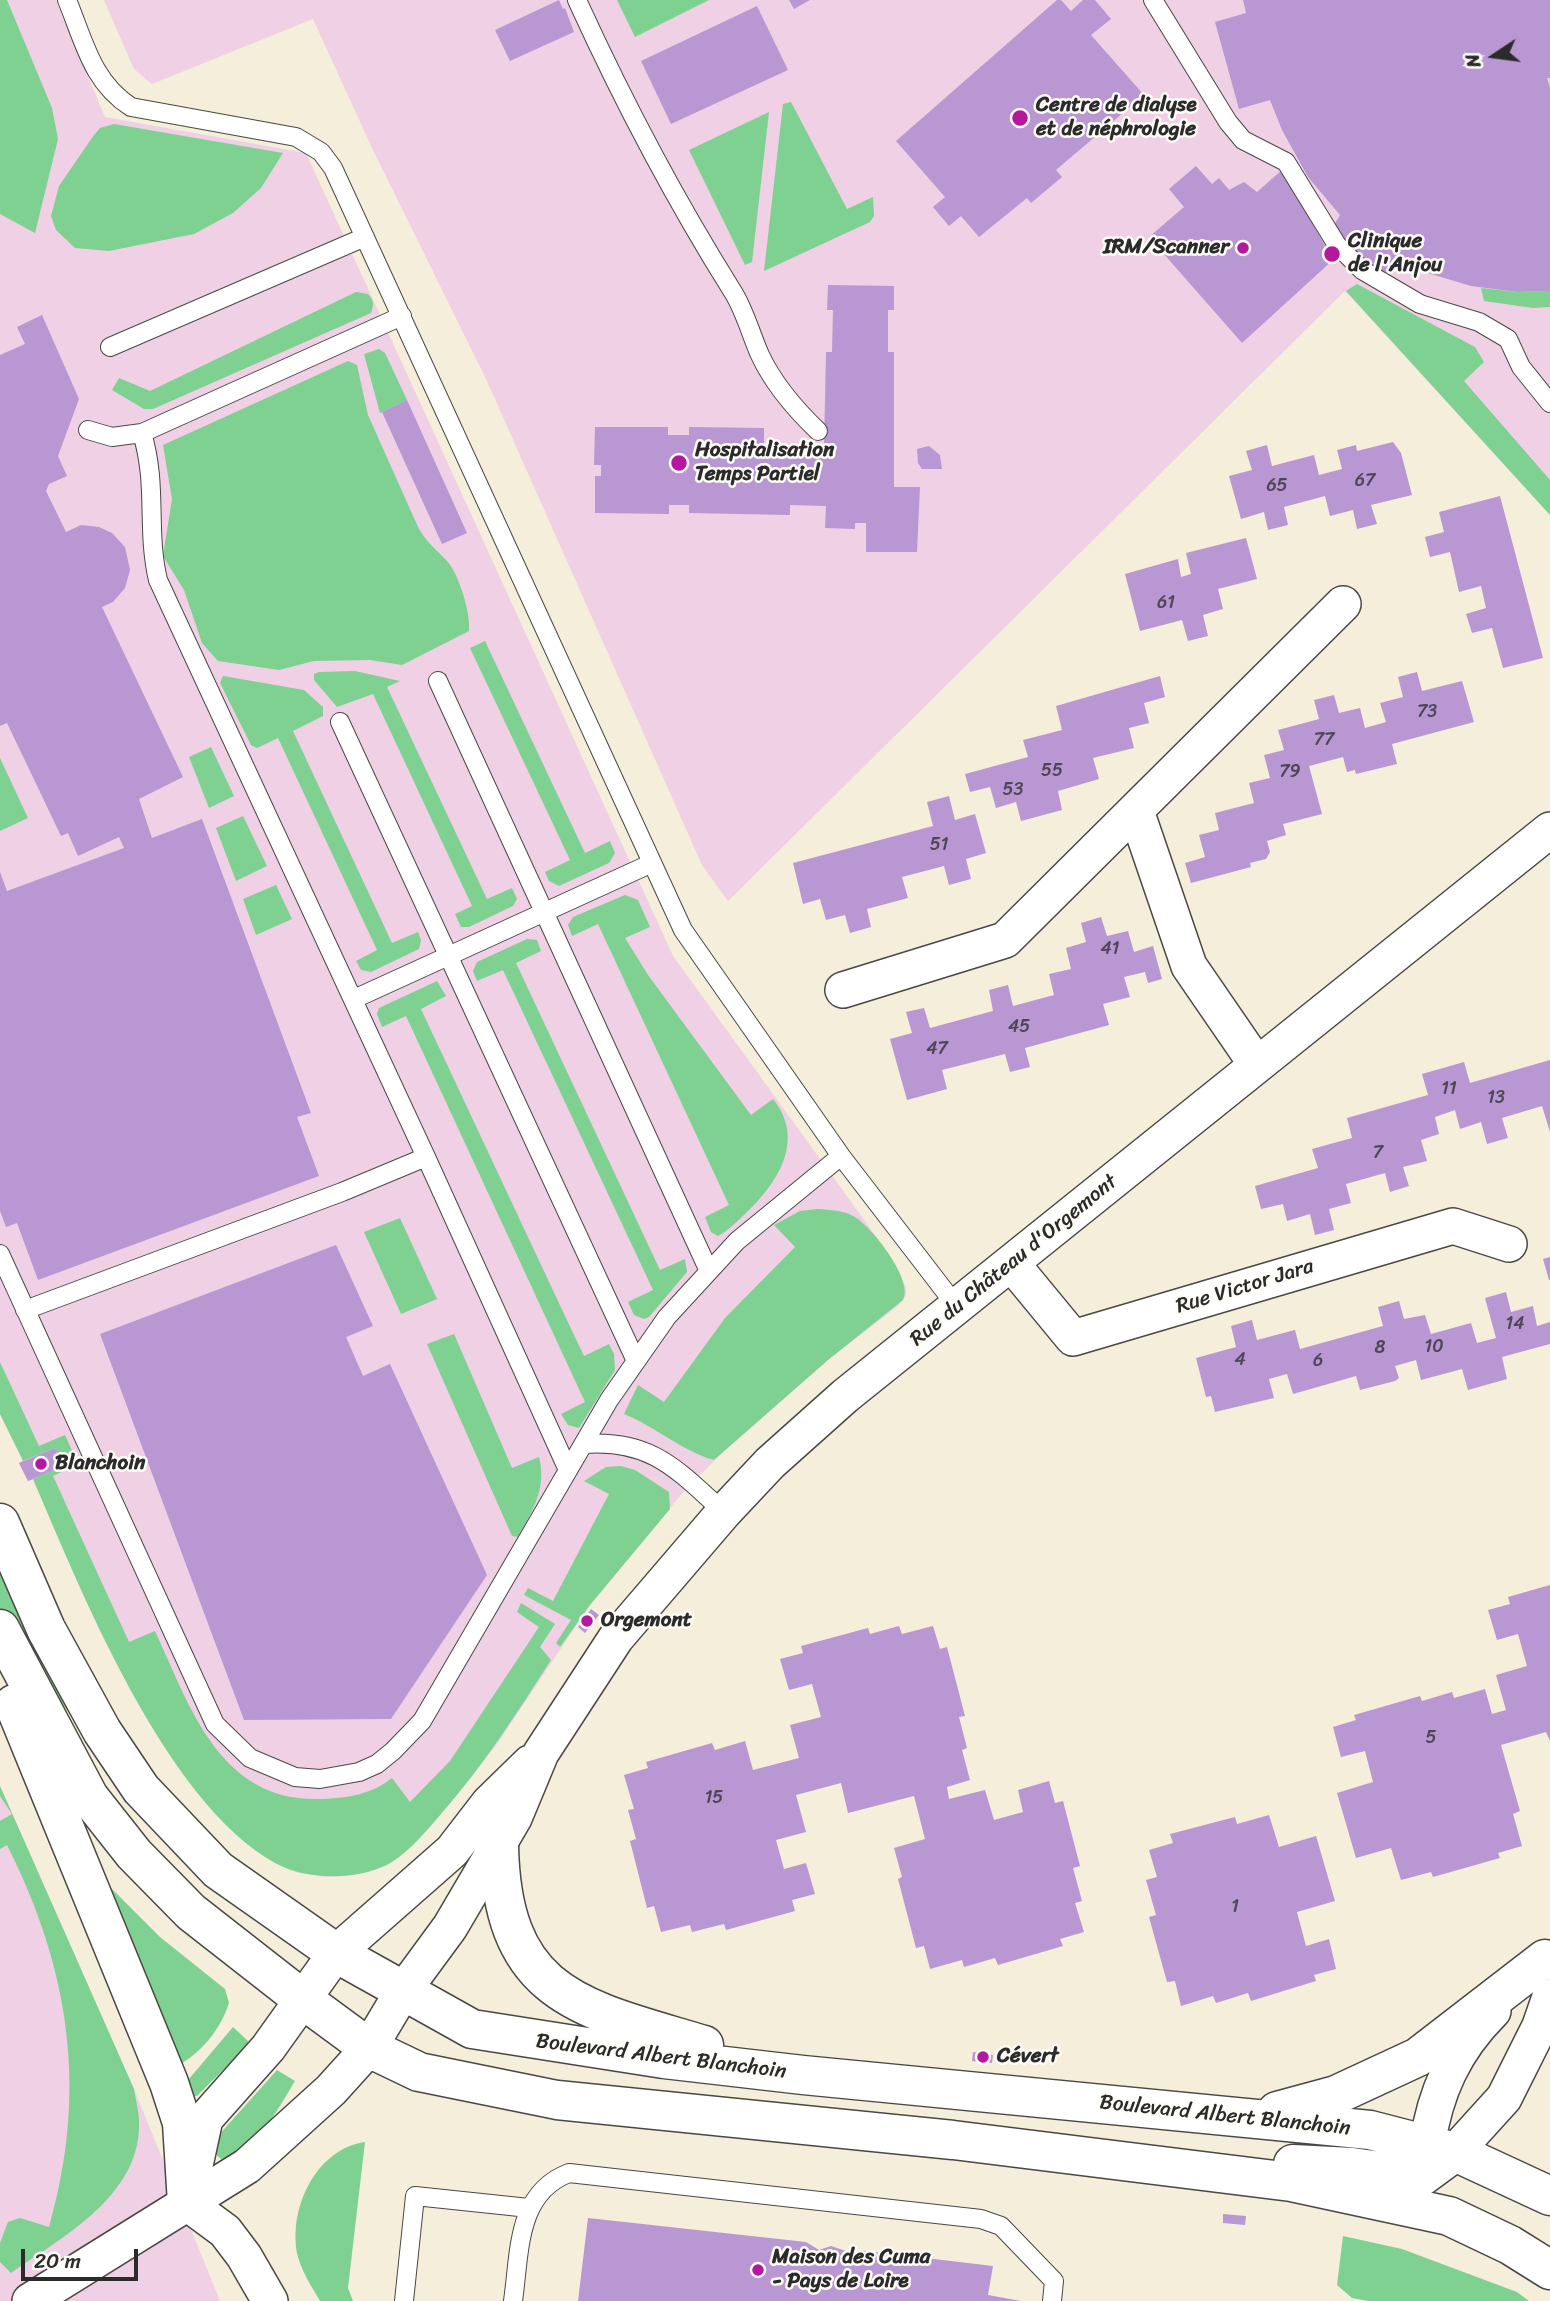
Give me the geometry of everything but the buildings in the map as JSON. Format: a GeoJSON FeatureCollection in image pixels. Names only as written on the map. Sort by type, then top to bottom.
{"type":"FeatureCollection","features":[{"type":"Feature","properties":{"kind":"street"},"geometry":{"type":"LineString","coordinates":[[843,990],[1005,940],[1343,604]]}},
{"type":"Feature","properties":{"kind":"street"},"geometry":{"type":"LineString","coordinates":[[1136,811],[1189,966],[1257,1065]]}},
{"type":"Feature","properties":{"kind":"street","name":"Rue du Château d'Orgemont"},"geometry":{"type":"LineString","coordinates":[[30,2301],[247,2166],[331,2090],[369,2048],[403,1991],[450,1927],[499,1846],[514,1818],[541,1753],[616,1638],[769,1463],[845,1396],[1550,830]]}},
{"type":"Feature","properties":{"kind":"street","name":"Rue Victor Jara"},"geometry":{"type":"LineString","coordinates":[[1012,1264],[1073,1338],[1453,1226],[1509,1244]]}},
{"type":"Feature","properties":{"kind":"street","name":"Boulevard Albert Blanchoin"},"geometry":{"type":"LineString","coordinates":[[0,1523],[46,1629],[102,1731],[141,1789],[218,1870],[336,1953],[472,2029],[503,2036],[803,2075],[1370,2130],[1434,2158],[1550,2196]]}},
{"type":"Feature","properties":{"kind":"street"},"geometry":{"type":"LineString","coordinates":[[0,1629],[89,1797],[134,1854],[191,1912],[301,1998],[369,2048],[419,2072],[557,2100],[953,2140],[1291,2182],[1449,2216],[1510,2245],[1550,2270]]}},
{"type":"Feature","properties":{"kind":"street"},"geometry":{"type":"LineString","coordinates":[[0,1669],[169,2083],[182,2123],[187,2203],[225,2231],[244,2256],[270,2301]]}},
{"type":"Feature","properties":{"kind":"street","name":"Rue du Château d'Orgemont"},"geometry":{"type":"LineString","coordinates":[[187,2203],[205,2119],[268,2048],[301,1998],[336,1953],[452,1851],[489,1803],[541,1753]]}},
{"type":"Feature","properties":{"kind":"street"},"geometry":{"type":"LineString","coordinates":[[499,1846],[501,1893],[517,1943],[562,1995],[597,2013],[803,2075]]}},
{"type":"Feature","properties":{"kind":"street"},"geometry":{"type":"LineString","coordinates":[[1237,2116],[1304,2105],[1386,2074],[1418,2057],[1548,1957]]}},
{"type":"Feature","properties":{"kind":"street"},"geometry":{"type":"LineString","coordinates":[[1449,2216],[1434,2158],[1436,2100],[1448,2070],[1471,2033],[1548,1957]]}},
{"type":"Feature","properties":{"kind":"street"},"geometry":{"type":"LineString","coordinates":[[1229,2176],[1279,2163],[1352,2167],[1434,2158],[1504,2098],[1540,2026],[1550,1997]]}},
{"type":"Feature","properties":{"kind":"lane"},"geometry":{"type":"LineString","coordinates":[[67,0],[102,83],[114,96],[131,107],[284,133],[309,143],[333,168],[683,930],[841,1156],[957,1307]]}},
{"type":"Feature","properties":{"kind":"lane"},"geometry":{"type":"LineString","coordinates":[[578,0],[612,78],[702,246],[734,294],[761,358],[779,389],[818,431]]}},
{"type":"Feature","properties":{"kind":"lane"},"geometry":{"type":"LineString","coordinates":[[1153,0],[1203,85],[1244,140],[1286,162],[1337,246],[1362,270],[1420,304],[1479,322],[1508,339],[1521,367],[1550,403]]}},
{"type":"Feature","properties":{"kind":"lane"},"geometry":{"type":"LineString","coordinates":[[110,347],[365,237]]}},
{"type":"Feature","properties":{"kind":"lane"},"geometry":{"type":"LineString","coordinates":[[89,430],[112,437],[142,433],[402,316]]}},
{"type":"Feature","properties":{"kind":"lane"},"geometry":{"type":"LineString","coordinates":[[142,433],[151,473],[152,540],[158,580],[354,999],[568,1470]]}},
{"type":"Feature","properties":{"kind":"lane"},"geometry":{"type":"LineString","coordinates":[[438,681],[708,1269]]}},
{"type":"Feature","properties":{"kind":"lane"},"geometry":{"type":"LineString","coordinates":[[340,722],[636,1361]]}},
{"type":"Feature","properties":{"kind":"lane"},"geometry":{"type":"LineString","coordinates":[[354,999],[650,863]]}},
{"type":"Feature","properties":{"kind":"lane"},"geometry":{"type":"LineString","coordinates":[[0,1254],[215,1724],[250,1758],[295,1777],[340,1777],[368,1768],[393,1751],[422,1721],[568,1470],[636,1361],[667,1317],[708,1269],[776,1207],[841,1156]]}},
{"type":"Feature","properties":{"kind":"lane"},"geometry":{"type":"LineString","coordinates":[[25,1310],[342,1192],[426,1157]]}},
{"type":"Feature","properties":{"kind":"lane"},"geometry":{"type":"LineString","coordinates":[[584,1444],[606,1443],[648,1451],[667,1461],[724,1512]]}},
{"type":"Feature","properties":{"kind":"lane"},"geometry":{"type":"LineString","coordinates":[[513,2301],[529,2208],[541,2189],[554,2178],[569,2172],[981,2219],[1001,2226],[1054,2281],[1052,2301]]}},
{"type":"Feature","properties":{"kind":"lane"},"geometry":{"type":"LineString","coordinates":[[404,2301],[415,2196],[529,2208]]}},
{"type":"Feature","properties":{"kind":"shaded area"},"geometry":{"type":"Polygon","coordinates":[[[0,0],[56,0],[105,117],[306,153],[673,956],[878,1239],[906,1287],[906,1295],[899,1305],[828,1360],[720,1455],[684,1491],[590,1605],[495,1747],[430,1827],[390,1863],[352,1875],[326,1877],[299,1873],[275,1863],[228,1825],[194,1787],[123,1676],[33,1480],[28,1481],[19,1463],[23,1460],[0,1414],[0,0]]]}},
{"type":"Feature","properties":{"kind":"shaded area"},"geometry":{"type":"Polygon","coordinates":[[[104,0],[1550,0],[1550,515],[1345,291],[728,901],[702,865],[487,381],[372,148],[313,19],[152,84],[134,69],[104,0]]]}},
{"type":"Feature","properties":{"kind":"shaded area"},"geometry":{"type":"Polygon","coordinates":[[[0,1786],[134,2089],[220,2301],[0,2301],[0,1786]]]}},
{"type":"Feature","properties":{"kind":"green space"},"geometry":{"type":"Polygon","coordinates":[[[0,0],[7,0],[52,108],[58,139],[35,233],[0,214],[0,0]]]}},
{"type":"Feature","properties":{"kind":"green space"},"geometry":{"type":"Polygon","coordinates":[[[617,0],[709,0],[635,37],[617,0]]]}},
{"type":"Feature","properties":{"kind":"green space"},"geometry":{"type":"Polygon","coordinates":[[[791,102],[847,209],[873,197],[874,216],[870,222],[764,271],[783,104],[791,102]]]}},
{"type":"Feature","properties":{"kind":"green space"},"geometry":{"type":"Polygon","coordinates":[[[769,112],[752,262],[745,265],[689,150],[769,112]]]}},
{"type":"Feature","properties":{"kind":"green space"},"geometry":{"type":"Polygon","coordinates":[[[114,124],[283,153],[261,188],[233,213],[194,234],[109,251],[75,248],[56,230],[51,216],[59,186],[100,128],[114,124]]]}},
{"type":"Feature","properties":{"kind":"green space"},"geometry":{"type":"Polygon","coordinates":[[[1357,284],[1475,347],[1484,362],[1464,381],[1550,480],[1550,515],[1346,291],[1357,284]]]}},
{"type":"Feature","properties":{"kind":"green space"},"geometry":{"type":"Polygon","coordinates":[[[1481,288],[1517,292],[1550,291],[1550,307],[1533,308],[1484,301],[1481,288]]]}},
{"type":"Feature","properties":{"kind":"green space"},"geometry":{"type":"Polygon","coordinates":[[[356,292],[370,296],[373,303],[371,313],[153,409],[144,409],[112,390],[119,378],[150,391],[356,292]]]}},
{"type":"Feature","properties":{"kind":"green space"},"geometry":{"type":"Polygon","coordinates":[[[379,349],[385,353],[407,400],[380,413],[364,354],[379,349]]]}},
{"type":"Feature","properties":{"kind":"green space"},"geometry":{"type":"Polygon","coordinates":[[[348,361],[357,365],[368,415],[418,527],[456,575],[466,605],[469,631],[402,665],[370,660],[314,661],[279,670],[218,661],[202,643],[184,590],[163,556],[172,499],[163,445],[348,361]]]}},
{"type":"Feature","properties":{"kind":"green space"},"geometry":{"type":"Polygon","coordinates":[[[485,641],[585,853],[610,841],[615,853],[609,863],[559,886],[549,881],[545,872],[570,860],[470,648],[485,641]]]}},
{"type":"Feature","properties":{"kind":"green space"},"geometry":{"type":"Polygon","coordinates":[[[355,671],[400,681],[387,687],[487,899],[512,888],[517,899],[513,906],[469,927],[461,927],[455,914],[472,906],[373,694],[337,707],[314,680],[314,674],[319,672],[355,671]]]}},
{"type":"Feature","properties":{"kind":"green space"},"geometry":{"type":"Polygon","coordinates":[[[223,676],[304,690],[323,707],[323,716],[293,731],[392,943],[418,932],[421,940],[419,949],[371,972],[361,970],[356,961],[377,950],[278,738],[257,748],[251,745],[220,683],[223,676]]]}},
{"type":"Feature","properties":{"kind":"green space"},"geometry":{"type":"Polygon","coordinates":[[[211,747],[234,796],[209,808],[189,757],[211,747]]]}},
{"type":"Feature","properties":{"kind":"green space"},"geometry":{"type":"Polygon","coordinates":[[[0,758],[28,818],[0,831],[0,758]]]}},
{"type":"Feature","properties":{"kind":"green space"},"geometry":{"type":"Polygon","coordinates":[[[243,816],[267,866],[236,881],[216,828],[243,816]]]}},
{"type":"Feature","properties":{"kind":"green space"},"geometry":{"type":"Polygon","coordinates":[[[276,885],[292,919],[256,935],[243,899],[276,885]]]}},
{"type":"Feature","properties":{"kind":"green space"},"geometry":{"type":"Polygon","coordinates":[[[625,895],[638,900],[650,927],[625,938],[648,975],[751,1115],[773,1099],[783,1115],[787,1146],[776,1176],[756,1203],[718,1236],[711,1232],[705,1217],[729,1205],[598,924],[572,936],[568,925],[573,917],[625,895]]]}},
{"type":"Feature","properties":{"kind":"green space"},"geometry":{"type":"Polygon","coordinates":[[[527,939],[537,940],[541,951],[516,963],[660,1270],[685,1259],[687,1272],[649,1317],[644,1319],[634,1315],[628,1302],[653,1290],[503,970],[477,981],[473,971],[477,962],[527,939]]]}},
{"type":"Feature","properties":{"kind":"green space"},"geometry":{"type":"Polygon","coordinates":[[[437,981],[446,996],[421,1009],[565,1316],[584,1356],[609,1344],[614,1354],[615,1370],[579,1428],[568,1425],[561,1414],[585,1402],[406,1016],[382,1027],[377,1014],[379,1008],[437,981]]]}},
{"type":"Feature","properties":{"kind":"green space"},"geometry":{"type":"Polygon","coordinates":[[[817,1209],[851,1215],[872,1232],[890,1256],[903,1281],[903,1300],[828,1360],[714,1460],[691,1451],[624,1414],[638,1385],[664,1402],[725,1318],[795,1247],[774,1225],[800,1211],[817,1209]]]}},
{"type":"Feature","properties":{"kind":"green space"},"geometry":{"type":"Polygon","coordinates":[[[400,1218],[437,1299],[401,1314],[364,1232],[400,1218]]]}},
{"type":"Feature","properties":{"kind":"green space"},"geometry":{"type":"Polygon","coordinates":[[[454,1334],[512,1468],[539,1457],[540,1489],[518,1537],[512,1536],[427,1344],[454,1334]]]}},
{"type":"Feature","properties":{"kind":"green space"},"geometry":{"type":"Polygon","coordinates":[[[0,1362],[39,1446],[65,1435],[78,1464],[53,1476],[129,1642],[155,1631],[181,1689],[213,1745],[233,1767],[257,1785],[287,1796],[322,1799],[359,1794],[392,1778],[410,1802],[450,1761],[539,1627],[517,1612],[521,1603],[555,1624],[540,1647],[551,1660],[525,1700],[471,1777],[406,1852],[386,1865],[361,1874],[333,1876],[299,1872],[275,1863],[235,1834],[198,1793],[163,1744],[131,1690],[102,1634],[33,1479],[62,1466],[55,1448],[23,1461],[0,1414],[0,1362]]]}},
{"type":"Feature","properties":{"kind":"green space"},"geometry":{"type":"Polygon","coordinates":[[[621,1466],[635,1470],[669,1492],[670,1509],[590,1605],[560,1647],[556,1643],[571,1620],[524,1595],[528,1588],[553,1601],[609,1494],[584,1481],[606,1467],[621,1466]]]}},
{"type":"Feature","properties":{"kind":"green space"},"geometry":{"type":"Polygon","coordinates":[[[0,1559],[68,1712],[0,1614],[0,1559]]]}},
{"type":"Feature","properties":{"kind":"green space"},"geometry":{"type":"Polygon","coordinates":[[[0,1786],[134,2089],[139,2122],[135,2152],[126,2174],[111,2195],[73,2230],[11,2273],[0,2262],[0,2243],[8,2222],[20,2218],[49,2227],[61,2177],[68,2128],[69,2079],[66,2032],[46,1938],[7,1845],[0,1849],[0,1821],[12,1814],[0,1796],[0,1786]]]}},
{"type":"Feature","properties":{"kind":"green space"},"geometry":{"type":"Polygon","coordinates":[[[104,1886],[111,1888],[160,1937],[225,1989],[229,2003],[215,2032],[193,2056],[175,2067],[104,1886]]]}},
{"type":"Feature","properties":{"kind":"green space"},"geometry":{"type":"Polygon","coordinates":[[[233,2027],[250,2043],[197,2096],[189,2096],[183,2086],[233,2027]]]}},
{"type":"Feature","properties":{"kind":"green space"},"geometry":{"type":"Polygon","coordinates":[[[277,2070],[295,2081],[281,2104],[265,2128],[245,2149],[221,2159],[214,2149],[217,2137],[277,2070]]]}},
{"type":"Feature","properties":{"kind":"green space"},"geometry":{"type":"Polygon","coordinates":[[[365,2142],[348,2288],[353,2301],[320,2301],[298,2257],[296,2239],[301,2202],[319,2169],[332,2156],[347,2147],[365,2142]]]}},
{"type":"Feature","properties":{"kind":"green space"},"geometry":{"type":"Polygon","coordinates":[[[1343,2236],[1402,2249],[1517,2292],[1529,2301],[1368,2301],[1352,2298],[1337,2285],[1343,2236]]]}},
{"type":"Feature","properties":{"kind":"place","name":"Centre de dialyse et de néphrologie"},"geometry":{"type":"Point","coordinates":[1020,118]}},
{"type":"Feature","properties":{"kind":"place","name":"IRM/Scanner"},"geometry":{"type":"Point","coordinates":[1243,248]}},
{"type":"Feature","properties":{"kind":"place","name":"Clinique de l'Anjou"},"geometry":{"type":"Point","coordinates":[1332,254]}},
{"type":"Feature","properties":{"kind":"place","name":"Hospitalisation Temps Partiel"},"geometry":{"type":"Point","coordinates":[679,463]}},
{"type":"Feature","properties":{"kind":"place","name":"Blanchoin"},"geometry":{"type":"Point","coordinates":[41,1464]}},
{"type":"Feature","properties":{"kind":"place","name":"Orgemont"},"geometry":{"type":"Point","coordinates":[587,1621]}},
{"type":"Feature","properties":{"kind":"place","name":"Cévert"},"geometry":{"type":"Point","coordinates":[983,2057]}},
{"type":"Feature","properties":{"kind":"place","name":"Maison des Cuma - Pays de Loire"},"geometry":{"type":"Point","coordinates":[758,2270]}}]}
